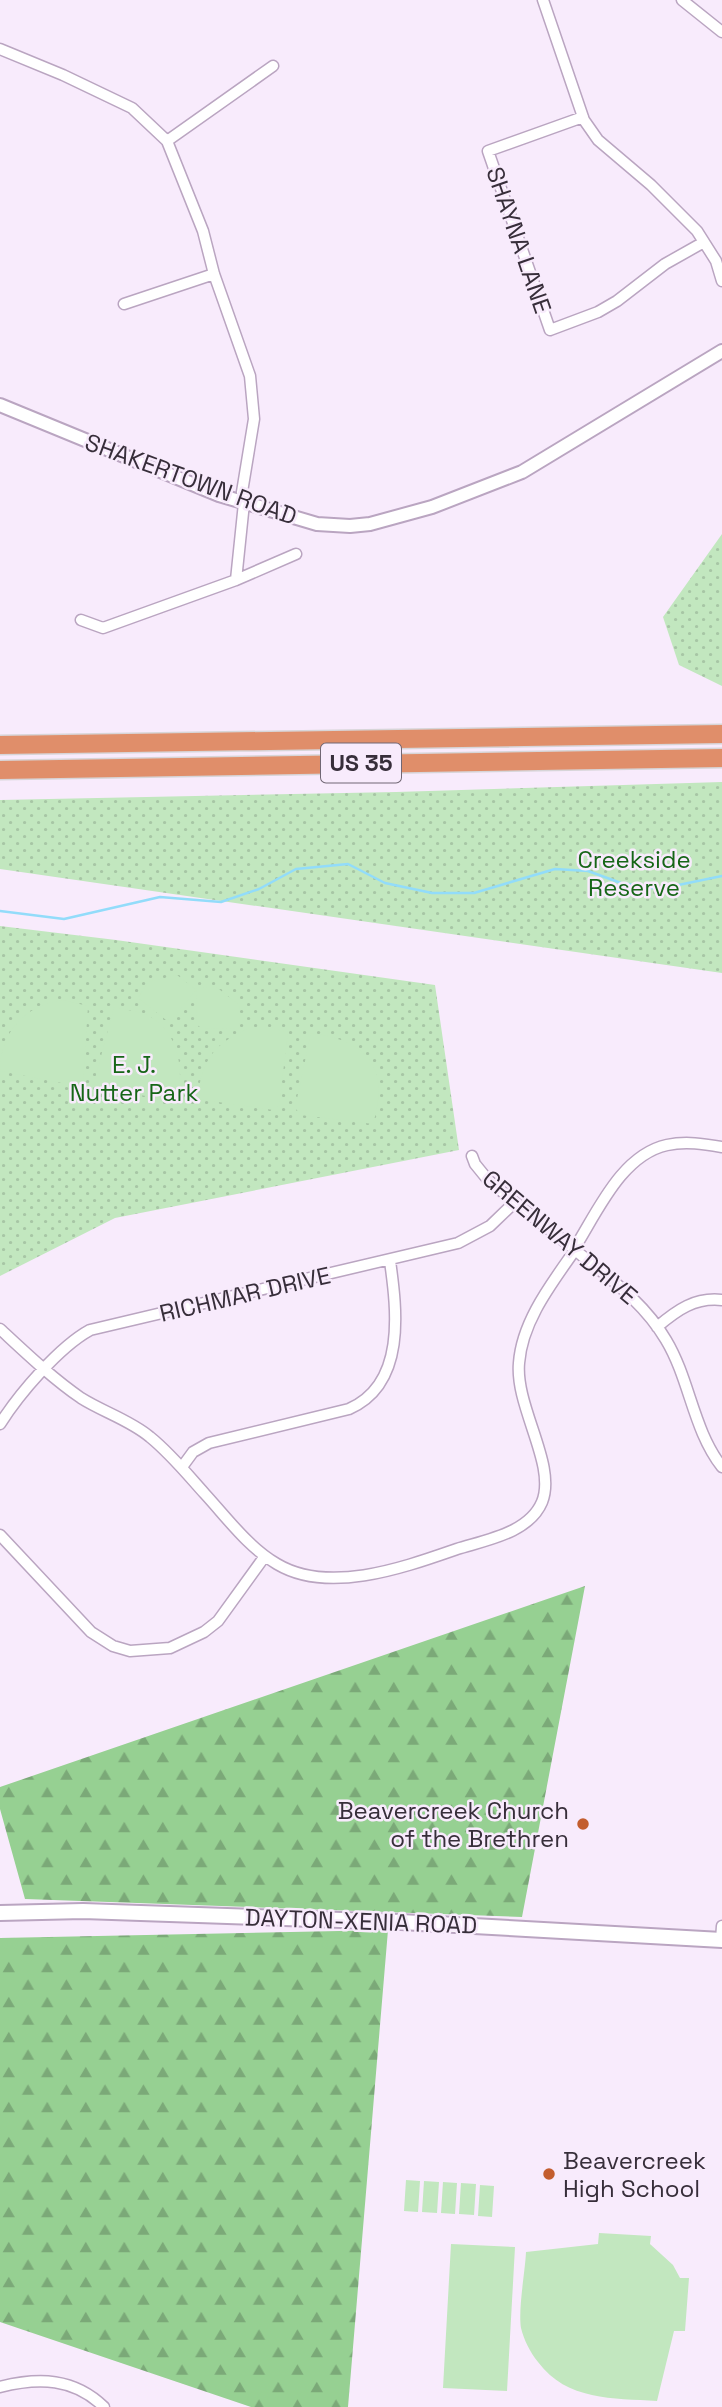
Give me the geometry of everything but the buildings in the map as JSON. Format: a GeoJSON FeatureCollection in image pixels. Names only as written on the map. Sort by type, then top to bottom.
{"type":"FeatureCollection","features":[{"type":"Feature","properties":{"kind":"highway","name":"US 35"},"geometry":{"type":"LineString","coordinates":[[0,745],[722,734]]}},
{"type":"Feature","properties":{"kind":"highway","name":"US 35"},"geometry":{"type":"LineString","coordinates":[[0,771],[299,763],[722,758]]}},
{"type":"Feature","properties":{"kind":"main road","name":"DAYTON-XENIA ROAD"},"geometry":{"type":"LineString","coordinates":[[0,1913],[83,1911],[722,1935]]}},
{"type":"Feature","properties":{"kind":"street"},"geometry":{"type":"LineString","coordinates":[[544,0],[583,117],[598,140],[679,211],[719,264],[722,281]]}},
{"type":"Feature","properties":{"kind":"street"},"geometry":{"type":"LineString","coordinates":[[682,0],[722,32]]}},
{"type":"Feature","properties":{"kind":"street"},"geometry":{"type":"LineString","coordinates":[[0,49],[132,108],[167,141],[202,231],[214,274],[250,376],[254,419],[242,492],[244,503],[236,580]]}},
{"type":"Feature","properties":{"kind":"street"},"geometry":{"type":"LineString","coordinates":[[167,141],[273,66]]}},
{"type":"Feature","properties":{"kind":"street","name":"SHAYNA LANE"},"geometry":{"type":"LineString","coordinates":[[583,117],[488,151],[550,330],[598,312],[617,301],[665,264],[704,242]]}},
{"type":"Feature","properties":{"kind":"street"},"geometry":{"type":"LineString","coordinates":[[124,304],[214,274]]}},
{"type":"Feature","properties":{"kind":"street","name":"SHAKERTOWN ROAD"},"geometry":{"type":"LineString","coordinates":[[0,405],[244,503],[317,524],[350,526],[370,524],[432,507],[522,472],[722,351]]}},
{"type":"Feature","properties":{"kind":"street"},"geometry":{"type":"LineString","coordinates":[[81,620],[103,628],[236,580],[296,554]]}},
{"type":"Feature","properties":{"kind":"street"},"geometry":{"type":"LineString","coordinates":[[0,1329],[81,1397],[145,1433],[182,1467],[265,1556],[282,1567],[313,1576],[366,1575],[403,1567],[508,1532],[529,1519],[542,1501],[546,1486],[543,1465],[520,1388],[521,1352],[528,1328],[542,1301],[623,1174],[647,1153],[677,1143],[722,1147]]}},
{"type":"Feature","properties":{"kind":"street","name":"GREENWAY DRIVE"},"geometry":{"type":"LineString","coordinates":[[472,1156],[488,1180],[645,1310],[679,1364],[703,1435],[722,1467]]}},
{"type":"Feature","properties":{"kind":"street","name":"RICHMAR DRIVE"},"geometry":{"type":"LineString","coordinates":[[0,1424],[72,1341],[96,1328],[390,1261],[470,1239],[490,1226],[515,1202]]}},
{"type":"Feature","properties":{"kind":"street"},"geometry":{"type":"LineString","coordinates":[[182,1467],[193,1452],[209,1443],[349,1409],[366,1400],[377,1389],[389,1367],[394,1334],[394,1291],[390,1261]]}},
{"type":"Feature","properties":{"kind":"street"},"geometry":{"type":"LineString","coordinates":[[657,1327],[676,1311],[691,1303],[709,1299],[722,1300]]}},
{"type":"Feature","properties":{"kind":"street"},"geometry":{"type":"LineString","coordinates":[[0,1535],[91,1632],[113,1646],[139,1651],[171,1648],[204,1632],[218,1621],[265,1556]]}},
{"type":"Feature","properties":{"kind":"street"},"geometry":{"type":"LineString","coordinates":[[0,2386],[34,2380],[66,2383],[87,2393],[104,2407]]}},
{"type":"Feature","properties":{"kind":"green space"},"geometry":{"type":"Polygon","coordinates":[[[722,534],[722,686],[679,665],[663,617],[722,534]]]}},
{"type":"Feature","properties":{"kind":"green space","name":"Creekside Reserve"},"geometry":{"type":"Polygon","coordinates":[[[722,782],[722,973],[0,869],[0,800],[722,782]]]}},
{"type":"Feature","properties":{"kind":"green space","name":"E. J. Nutter Park"},"geometry":{"type":"Polygon","coordinates":[[[0,926],[435,985],[459,1150],[115,1218],[0,1276],[0,926]]]}},
{"type":"Feature","properties":{"kind":"green space"},"geometry":{"type":"Polygon","coordinates":[[[177,975],[195,989],[215,986],[239,1005],[240,1028],[203,1029],[197,1025],[196,990],[173,1018],[166,1020],[138,998],[148,982],[177,975]]]}},
{"type":"Feature","properties":{"kind":"green space"},"geometry":{"type":"Polygon","coordinates":[[[63,1000],[88,1006],[83,1080],[72,1085],[0,1071],[4,1044],[17,1023],[37,1008],[63,1000]]]}},
{"type":"Feature","properties":{"kind":"green space"},"geometry":{"type":"Polygon","coordinates":[[[114,1007],[151,1017],[168,1034],[174,1044],[179,1066],[177,1101],[102,1089],[95,1079],[114,1007]]]}},
{"type":"Feature","properties":{"kind":"green space"},"geometry":{"type":"Polygon","coordinates":[[[249,1028],[270,1028],[288,1032],[279,1106],[273,1110],[197,1099],[202,1073],[211,1055],[226,1041],[249,1028]]]}},
{"type":"Feature","properties":{"kind":"green space"},"geometry":{"type":"Polygon","coordinates":[[[311,1033],[347,1043],[370,1060],[376,1072],[378,1087],[378,1104],[373,1124],[301,1115],[295,1108],[311,1033]]]}},
{"type":"Feature","properties":{"kind":"green space"},"geometry":{"type":"Polygon","coordinates":[[[585,1586],[522,1917],[25,1899],[0,1809],[0,1787],[585,1586]]]}},
{"type":"Feature","properties":{"kind":"green space"},"geometry":{"type":"Polygon","coordinates":[[[388,1930],[348,2407],[251,2407],[0,2322],[0,1938],[388,1930]]]}},
{"type":"Feature","properties":{"kind":"green space"},"geometry":{"type":"Polygon","coordinates":[[[406,2180],[420,2181],[418,2212],[404,2211],[406,2180]]]}},
{"type":"Feature","properties":{"kind":"green space"},"geometry":{"type":"Polygon","coordinates":[[[424,2181],[439,2182],[437,2213],[422,2212],[424,2181]]]}},
{"type":"Feature","properties":{"kind":"green space"},"geometry":{"type":"Polygon","coordinates":[[[443,2182],[457,2183],[455,2214],[441,2213],[443,2182]]]}},
{"type":"Feature","properties":{"kind":"green space"},"geometry":{"type":"Polygon","coordinates":[[[461,2183],[476,2184],[474,2215],[459,2214],[461,2183]]]}},
{"type":"Feature","properties":{"kind":"green space"},"geometry":{"type":"Polygon","coordinates":[[[480,2185],[494,2186],[492,2217],[478,2216],[480,2185]]]}},
{"type":"Feature","properties":{"kind":"green space"},"geometry":{"type":"Polygon","coordinates":[[[599,2233],[651,2236],[650,2244],[673,2265],[680,2278],[689,2278],[685,2331],[674,2331],[657,2401],[608,2398],[577,2391],[550,2375],[538,2362],[524,2337],[520,2311],[526,2252],[598,2244],[599,2233]]]}},
{"type":"Feature","properties":{"kind":"green space"},"geometry":{"type":"Polygon","coordinates":[[[451,2244],[515,2247],[507,2391],[443,2388],[451,2244]]]}},
{"type":"Feature","properties":{"kind":"waterway"},"geometry":{"type":"LineString","coordinates":[[0,911],[64,919],[160,897],[221,902],[259,889],[296,869],[348,864],[385,883],[432,893],[474,893],[555,869],[588,871],[621,883],[659,889],[722,876]]}},
{"type":"Feature","properties":{"kind":"place","name":"Beavercreek Church of the Brethren"},"geometry":{"type":"Point","coordinates":[583,1824]}},
{"type":"Feature","properties":{"kind":"place","name":"Beavercreek High School"},"geometry":{"type":"Point","coordinates":[549,2174]}}]}
